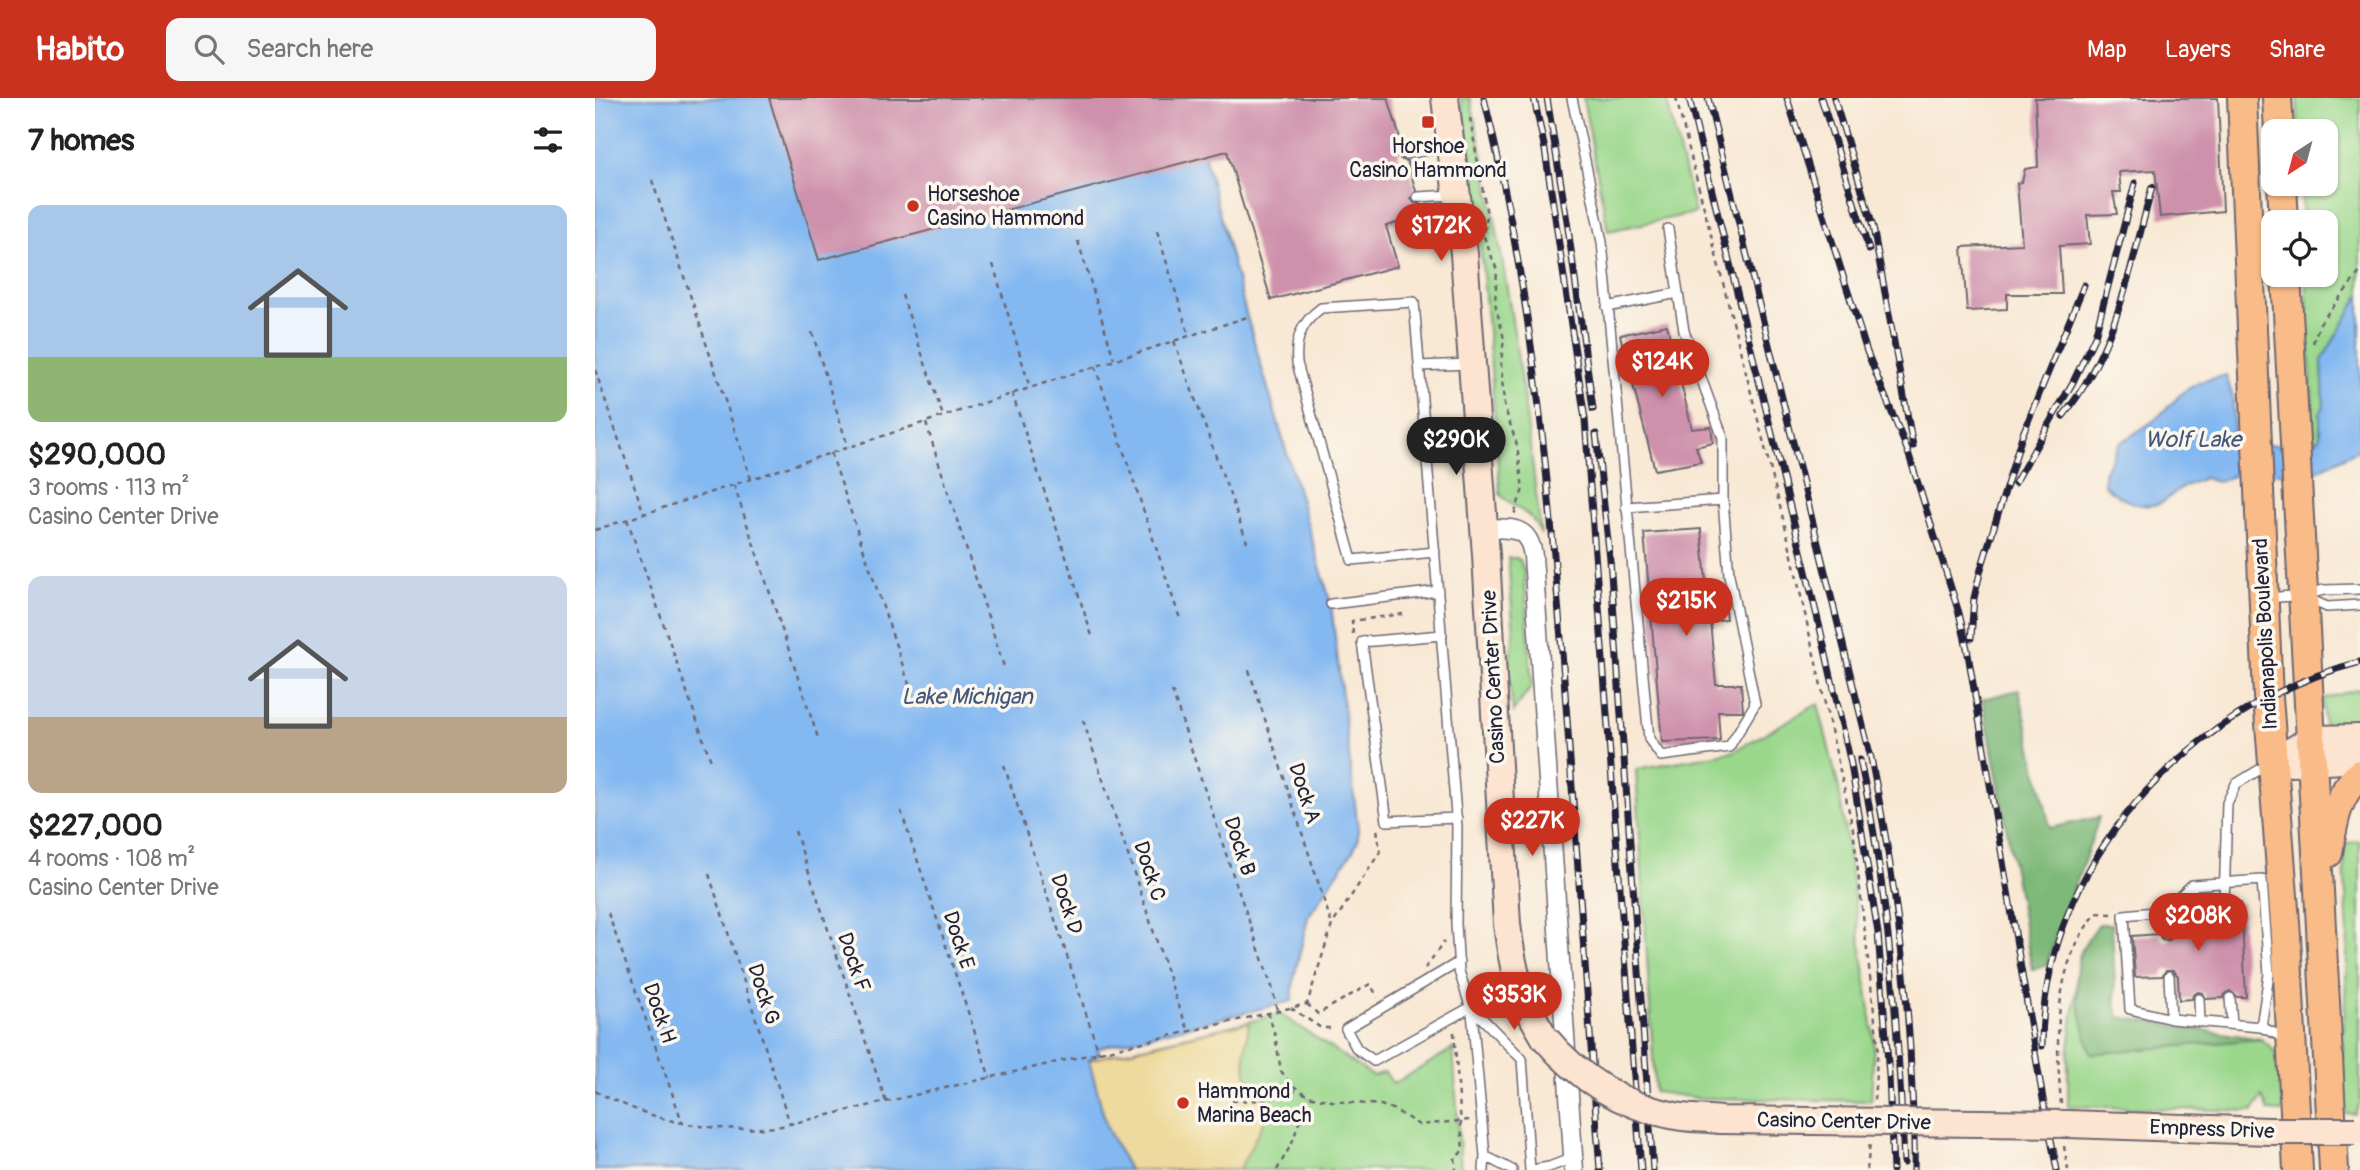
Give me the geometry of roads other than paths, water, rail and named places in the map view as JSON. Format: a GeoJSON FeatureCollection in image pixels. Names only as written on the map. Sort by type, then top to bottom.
{"type":"FeatureCollection","features":[{"type":"Feature","properties":{"kind":"main road","name":"Indianapolis Boulevard"},"geometry":{"type":"LineString","coordinates":[[2242,98],[2272,763],[2286,936],[2298,1170]]}},
{"type":"Feature","properties":{"kind":"main road"},"geometry":{"type":"LineString","coordinates":[[2277,98],[2278,119]]}},
{"type":"Feature","properties":{"kind":"main road","name":"Indianapolis Boulevard"},"geometry":{"type":"LineString","coordinates":[[2287,287],[2333,1170]]}},
{"type":"Feature","properties":{"kind":"main road"},"geometry":{"type":"LineString","coordinates":[[2320,904],[2335,815],[2342,796],[2360,774]]}},
{"type":"Feature","properties":{"kind":"street","name":"Casino Center Drive"},"geometry":{"type":"LineString","coordinates":[[1456,104],[1452,147],[1484,528],[1507,924],[1513,971],[1525,1002],[1545,1038],[1562,1058],[1583,1076],[1620,1099],[1671,1115],[1719,1120],[2064,1124]]}},
{"type":"Feature","properties":{"kind":"street"},"geometry":{"type":"LineString","coordinates":[[1484,528],[1517,529],[1529,539],[1534,556],[1574,1164]]}},
{"type":"Feature","properties":{"kind":"street"},"geometry":{"type":"LineString","coordinates":[[2272,763],[2360,738]]}},
{"type":"Feature","properties":{"kind":"street"},"geometry":{"type":"LineString","coordinates":[[2311,751],[2360,759]]}},
{"type":"Feature","properties":{"kind":"street","name":"Empress Drive"},"geometry":{"type":"LineString","coordinates":[[2064,1124],[2269,1131],[2358,1131]]}},
{"type":"Feature","properties":{"kind":"lane"},"geometry":{"type":"LineString","coordinates":[[1572,98],[1602,242],[1649,739],[1661,756],[1730,747],[1755,704],[1729,575],[1723,500],[1723,438],[1684,331],[1668,229]]}},
{"type":"Feature","properties":{"kind":"lane"},"geometry":{"type":"LineString","coordinates":[[1405,155],[1452,147]]}},
{"type":"Feature","properties":{"kind":"lane"},"geometry":{"type":"LineString","coordinates":[[1418,197],[1458,195]]}},
{"type":"Feature","properties":{"kind":"lane"},"geometry":{"type":"LineString","coordinates":[[1607,307],[1678,293]]}},
{"type":"Feature","properties":{"kind":"lane"},"geometry":{"type":"LineString","coordinates":[[1435,552],[1352,560],[1297,363],[1297,340],[1305,324],[1321,308],[1414,302],[1419,366],[1435,552],[1438,591],[1442,635],[1457,818],[1459,971],[1471,1007],[1485,1156],[1484,1170]]}},
{"type":"Feature","properties":{"kind":"lane"},"geometry":{"type":"LineString","coordinates":[[1419,366],[1472,363]]}},
{"type":"Feature","properties":{"kind":"lane"},"geometry":{"type":"LineString","coordinates":[[1626,508],[1723,500]]}},
{"type":"Feature","properties":{"kind":"lane"},"geometry":{"type":"LineString","coordinates":[[2264,598],[2303,595],[2324,590],[2360,589]]}},
{"type":"Feature","properties":{"kind":"lane"},"geometry":{"type":"LineString","coordinates":[[1332,604],[1438,591]]}},
{"type":"Feature","properties":{"kind":"lane"},"geometry":{"type":"LineString","coordinates":[[2303,595],[2327,607],[2360,605]]}},
{"type":"Feature","properties":{"kind":"lane"},"geometry":{"type":"LineString","coordinates":[[1442,635],[1362,642],[1387,821],[1457,818]]}},
{"type":"Feature","properties":{"kind":"lane"},"geometry":{"type":"LineString","coordinates":[[2224,904],[2227,803],[2236,784],[2272,763]]}},
{"type":"Feature","properties":{"kind":"lane"},"geometry":{"type":"LineString","coordinates":[[2261,1027],[2269,974],[2262,880],[2192,885],[2164,911],[2125,915],[2130,1009],[2171,1019],[2261,1027],[2291,1042]]}},
{"type":"Feature","properties":{"kind":"lane"},"geometry":{"type":"LineString","coordinates":[[2192,885],[2193,905]]}},
{"type":"Feature","properties":{"kind":"lane"},"geometry":{"type":"LineString","coordinates":[[2164,911],[2166,934]]}},
{"type":"Feature","properties":{"kind":"lane"},"geometry":{"type":"LineString","coordinates":[[1459,962],[1346,1029],[1357,1049],[1374,1061],[1471,1007]]}},
{"type":"Feature","properties":{"kind":"lane"},"geometry":{"type":"LineString","coordinates":[[2169,976],[2171,1019]]}},
{"type":"Feature","properties":{"kind":"lane"},"geometry":{"type":"LineString","coordinates":[[2230,998],[2232,1024]]}},
{"type":"Feature","properties":{"kind":"lane"},"geometry":{"type":"LineString","coordinates":[[2199,999],[2200,1022]]}},
{"type":"Feature","properties":{"kind":"lane"},"geometry":{"type":"LineString","coordinates":[[1471,1007],[1522,1059],[1531,1170],[1574,1164]]}},
{"type":"Feature","properties":{"kind":"lane"},"geometry":{"type":"LineString","coordinates":[[1485,1156],[1511,1170]]}},
{"type":"Feature","properties":{"kind":"water","name":"Lake Michigan"},"geometry":{"type":"Polygon","coordinates":[[[595,98],[1186,98],[1331,604],[1358,840],[1308,917],[1294,978],[1292,1001],[1098,1048],[1099,1053],[1089,1060],[1107,1128],[1129,1170],[595,1170],[595,98]]]}},
{"type":"Feature","properties":{"kind":"water","name":"Wolf Lake"},"geometry":{"type":"Polygon","coordinates":[[[2360,295],[2360,449],[2317,471],[2237,474],[2217,482],[2204,478],[2153,505],[2130,502],[2104,485],[2104,473],[2119,444],[2156,419],[2183,392],[2200,382],[2226,375],[2233,398],[2234,446],[2314,443],[2320,437],[2320,414],[2324,406],[2322,360],[2360,295]]]}},
{"type":"Feature","properties":{"kind":"railway"},"geometry":{"type":"LineString","coordinates":[[1484,98],[1516,248],[1547,476],[1600,1170]]}},
{"type":"Feature","properties":{"kind":"railway"},"geometry":{"type":"LineString","coordinates":[[1534,98],[1545,150],[1585,419],[1641,1170]]}},
{"type":"Feature","properties":{"kind":"railway"},"geometry":{"type":"LineString","coordinates":[[1547,98],[1593,409]]}},
{"type":"Feature","properties":{"kind":"railway"},"geometry":{"type":"LineString","coordinates":[[1689,98],[1851,764],[1878,933],[1893,1170]]}},
{"type":"Feature","properties":{"kind":"railway"},"geometry":{"type":"LineString","coordinates":[[1708,98],[1871,758],[1893,882],[1903,965],[1910,1048],[1914,1170]]}},
{"type":"Feature","properties":{"kind":"railway"},"geometry":{"type":"LineString","coordinates":[[1787,98],[1867,352],[1908,452],[1959,613],[2046,1117]]}},
{"type":"Feature","properties":{"kind":"railway"},"geometry":{"type":"LineString","coordinates":[[1821,98],[1869,250]]}},
{"type":"Feature","properties":{"kind":"railway"},"geometry":{"type":"LineString","coordinates":[[1834,98],[1873,227],[1913,446]]}},
{"type":"Feature","properties":{"kind":"railway"},"geometry":{"type":"LineString","coordinates":[[2015,483],[2073,382],[2095,336],[2135,183]]}},
{"type":"Feature","properties":{"kind":"railway"},"geometry":{"type":"LineString","coordinates":[[2063,416],[2096,364],[2109,336],[2129,277],[2152,187]]}},
{"type":"Feature","properties":{"kind":"railway"},"geometry":{"type":"LineString","coordinates":[[1971,638],[1974,598],[1981,569],[2022,436],[2084,285]]}},
{"type":"Feature","properties":{"kind":"railway"},"geometry":{"type":"LineString","coordinates":[[1596,434],[1610,559],[1653,1170]]}},
{"type":"Feature","properties":{"kind":"railway"},"geometry":{"type":"LineString","coordinates":[[2042,1046],[2049,979],[2067,915],[2097,856],[2137,802],[2184,755],[2238,715],[2297,684],[2360,662]]}},
{"type":"Feature","properties":{"kind":"railway"},"geometry":{"type":"LineString","coordinates":[[1860,760],[1878,861],[1891,961],[1904,1163]]}},
{"type":"Feature","properties":{"kind":"railway"},"geometry":{"type":"LineString","coordinates":[[2045,1109],[2057,1170]]}},
{"type":"Feature","properties":{"kind":"place","name":"Horshoe Casino Hammond"},"geometry":{"type":"Point","coordinates":[1428,122]}},
{"type":"Feature","properties":{"kind":"place","name":"Horseshoe Casino Hammond"},"geometry":{"type":"Point","coordinates":[913,206]}},
{"type":"Feature","properties":{"kind":"place","name":"Hammond Marina Beach"},"geometry":{"type":"Point","coordinates":[1183,1103]}}]}
